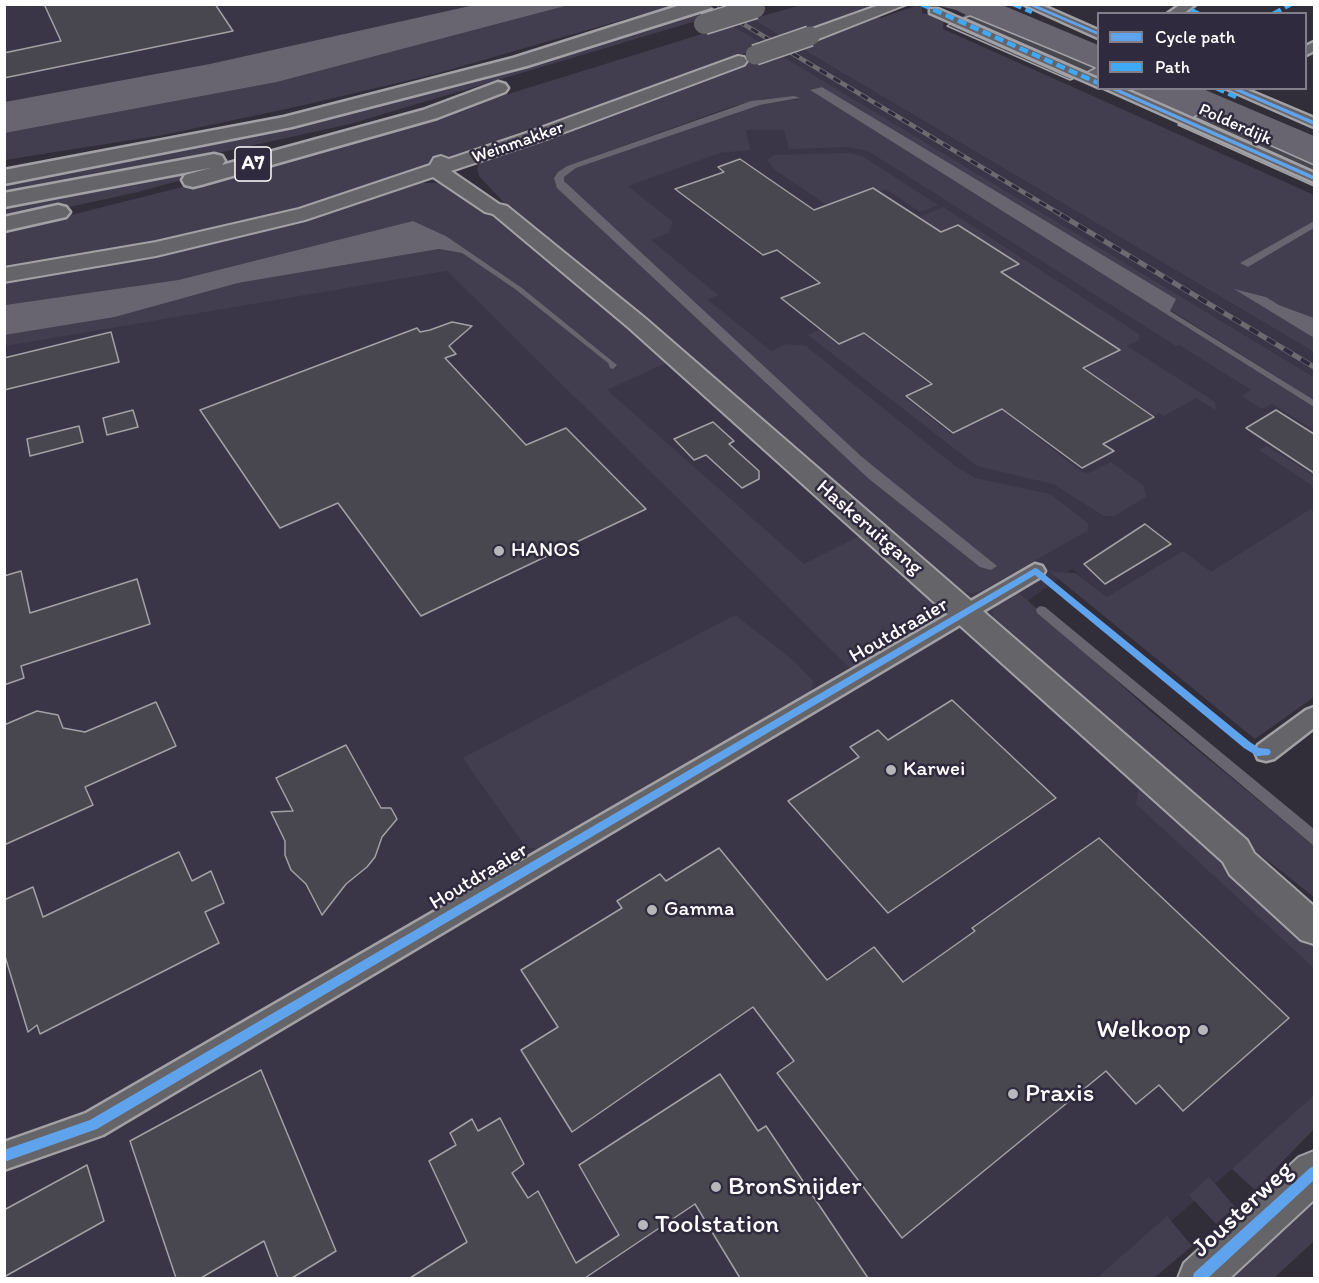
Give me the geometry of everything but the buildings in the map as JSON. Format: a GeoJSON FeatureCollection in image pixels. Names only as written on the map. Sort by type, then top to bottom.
{"type":"FeatureCollection","features":[{"type":"Feature","properties":{"kind":"highway","name":"A7"},"geometry":{"type":"LineString","coordinates":[[4,177],[285,123],[497,68],[705,4]]}},
{"type":"Feature","properties":{"kind":"highway","name":"A7"},"geometry":{"type":"LineString","coordinates":[[4,200],[161,172],[284,145],[498,88],[761,6]]}},
{"type":"Feature","properties":{"kind":"highway","name":"A7"},"geometry":{"type":"LineString","coordinates":[[4,224],[80,207],[430,114],[498,88]]}},
{"type":"Feature","properties":{"kind":"highway","name":"A7"},"geometry":{"type":"LineString","coordinates":[[4,165],[285,123]]}},
{"type":"Feature","properties":{"kind":"main road","name":"Weinmakker"},"geometry":{"type":"LineString","coordinates":[[4,274],[156,249],[349,201],[688,82],[747,58],[899,4]]}},
{"type":"Feature","properties":{"kind":"main road","name":"Haskeruitgang"},"geometry":{"type":"LineString","coordinates":[[446,166],[492,208],[500,210],[637,323],[1235,851],[1242,864],[1314,928]]}},
{"type":"Feature","properties":{"kind":"main road","name":"Haskeruitgang"},"geometry":{"type":"LineString","coordinates":[[1235,851],[1254,857],[1314,906]]}},
{"type":"Feature","properties":{"kind":"main road","name":"Jousterweg"},"geometry":{"type":"LineString","coordinates":[[1199,1278],[1314,1172]]}},
{"type":"Feature","properties":{"kind":"street"},"geometry":{"type":"LineString","coordinates":[[1028,4],[1097,34]]}},
{"type":"Feature","properties":{"kind":"street"},"geometry":{"type":"LineString","coordinates":[[1177,12],[1191,4]]}},
{"type":"Feature","properties":{"kind":"street"},"geometry":{"type":"LineString","coordinates":[[934,11],[1097,83]]}},
{"type":"Feature","properties":{"kind":"street","name":"Polderdijk"},"geometry":{"type":"LineString","coordinates":[[1115,90],[1314,178]]}},
{"type":"Feature","properties":{"kind":"street"},"geometry":{"type":"LineString","coordinates":[[1235,90],[1314,123]]}},
{"type":"Feature","properties":{"kind":"street","name":"Houtdraaier"},"geometry":{"type":"LineString","coordinates":[[4,1156],[93,1125],[1035,571]]}},
{"type":"Feature","properties":{"kind":"street"},"geometry":{"type":"LineString","coordinates":[[1266,752],[1314,716]]}},
{"type":"Feature","properties":{"kind":"shaded area"},"geometry":{"type":"Polygon","coordinates":[[[479,4],[569,5],[277,82],[5,133],[5,102],[210,64],[479,4]]]}},
{"type":"Feature","properties":{"kind":"shaded area"},"geometry":{"type":"Polygon","coordinates":[[[5,5],[550,5],[5,113],[5,5]]]}},
{"type":"Feature","properties":{"kind":"shaded area"},"geometry":{"type":"Polygon","coordinates":[[[569,5],[674,5],[435,74],[300,106],[163,135],[5,160],[5,133],[277,82],[569,5]]]}},
{"type":"Feature","properties":{"kind":"shaded area"},"geometry":{"type":"Polygon","coordinates":[[[801,5],[881,5],[784,38],[752,19],[801,5]]]}},
{"type":"Feature","properties":{"kind":"shaded area"},"geometry":{"type":"Polygon","coordinates":[[[918,5],[922,7],[922,13],[944,18],[943,29],[1314,195],[1314,221],[1241,263],[1248,267],[1314,228],[1314,318],[1279,305],[1266,297],[1236,290],[1314,338],[1314,352],[799,47],[875,17],[881,18],[918,5]]]}},
{"type":"Feature","properties":{"kind":"shaded area"},"geometry":{"type":"Polygon","coordinates":[[[936,5],[1002,5],[1097,45],[1097,77],[962,17],[966,15],[936,5]]]}},
{"type":"Feature","properties":{"kind":"shaded area"},"geometry":{"type":"Polygon","coordinates":[[[709,10],[716,15],[350,124],[140,170],[5,194],[5,183],[149,158],[339,116],[432,92],[709,10]]]}},
{"type":"Feature","properties":{"kind":"shaded area"},"geometry":{"type":"Polygon","coordinates":[[[752,19],[784,38],[765,45],[731,25],[752,19]]]}},
{"type":"Feature","properties":{"kind":"shaded area"},"geometry":{"type":"Polygon","coordinates":[[[731,25],[765,45],[713,66],[301,208],[200,234],[5,270],[5,228],[59,218],[318,153],[731,25]]]}},
{"type":"Feature","properties":{"kind":"shaded area"},"geometry":{"type":"Polygon","coordinates":[[[799,47],[1314,352],[1314,377],[779,54],[799,47]]]}},
{"type":"Feature","properties":{"kind":"shaded area"},"geometry":{"type":"Polygon","coordinates":[[[779,54],[1314,377],[1314,400],[1170,310],[1175,299],[822,87],[810,90],[1314,407],[1314,430],[1272,404],[1262,409],[1242,396],[1251,390],[1179,345],[1176,346],[868,151],[847,147],[789,149],[784,130],[746,130],[750,150],[720,153],[628,186],[673,222],[668,233],[651,240],[718,295],[708,300],[771,351],[787,344],[806,346],[955,466],[975,478],[1050,494],[1089,524],[1087,531],[983,590],[974,593],[964,592],[675,344],[509,208],[479,176],[477,168],[482,160],[756,59],[779,54]],[[798,97],[763,99],[734,106],[567,166],[554,178],[869,479],[980,567],[996,566],[862,457],[564,181],[564,177],[576,168],[760,105],[798,99],[798,97]]]}},
{"type":"Feature","properties":{"kind":"shaded area"},"geometry":{"type":"Polygon","coordinates":[[[822,87],[1176,299],[1170,311],[1314,400],[1314,407],[810,90],[822,87]]]}},
{"type":"Feature","properties":{"kind":"shaded area"},"geometry":{"type":"Polygon","coordinates":[[[1127,90],[1205,90],[1314,136],[1314,171],[1127,90]]]}},
{"type":"Feature","properties":{"kind":"shaded area"},"geometry":{"type":"Polygon","coordinates":[[[794,96],[800,98],[760,105],[576,168],[564,177],[564,181],[862,457],[997,566],[991,570],[980,567],[869,479],[557,188],[554,178],[567,166],[751,101],[794,96]]]}},
{"type":"Feature","properties":{"kind":"shaded area"},"geometry":{"type":"Polygon","coordinates":[[[801,105],[1314,430],[1314,644],[1235,699],[1072,569],[974,640],[1314,944],[1314,1099],[1170,1222],[1099,1278],[5,1278],[4,338],[135,323],[447,271],[574,177],[801,105]]]}},
{"type":"Feature","properties":{"kind":"shaded area"},"geometry":{"type":"Polygon","coordinates":[[[313,144],[138,192],[5,221],[5,208],[174,177],[313,144]]]}},
{"type":"Feature","properties":{"kind":"shaded area"},"geometry":{"type":"Polygon","coordinates":[[[847,153],[862,156],[938,205],[920,212],[886,189],[880,191],[873,187],[844,198],[872,218],[841,215],[774,169],[767,160],[774,155],[847,153]]]}},
{"type":"Feature","properties":{"kind":"shaded area"},"geometry":{"type":"Polygon","coordinates":[[[417,183],[441,183],[488,208],[670,361],[607,390],[804,564],[863,534],[936,602],[936,613],[930,623],[851,669],[447,271],[5,346],[5,335],[115,317],[238,283],[439,249],[462,253],[515,289],[608,363],[610,368],[617,365],[522,288],[446,236],[413,221],[178,280],[5,305],[5,279],[417,183]]]}},
{"type":"Feature","properties":{"kind":"shaded area"},"geometry":{"type":"Polygon","coordinates":[[[943,207],[1139,334],[1139,340],[1127,346],[1215,402],[1216,410],[1196,398],[1164,416],[1159,413],[1155,416],[1085,369],[1121,350],[1003,272],[1020,264],[958,224],[941,231],[920,217],[943,207]]]}},
{"type":"Feature","properties":{"kind":"shaded area"},"geometry":{"type":"Polygon","coordinates":[[[413,221],[446,236],[522,288],[617,365],[613,369],[610,368],[608,363],[515,289],[462,253],[439,249],[238,283],[115,317],[5,335],[5,305],[178,280],[413,221]]]}},
{"type":"Feature","properties":{"kind":"shaded area"},"geometry":{"type":"Polygon","coordinates":[[[1314,221],[1314,228],[1248,267],[1240,263],[1314,221]]]}},
{"type":"Feature","properties":{"kind":"shaded area"},"geometry":{"type":"Polygon","coordinates":[[[1234,289],[1266,297],[1279,305],[1314,318],[1314,338],[1234,289]]]}},
{"type":"Feature","properties":{"kind":"shaded area"},"geometry":{"type":"Polygon","coordinates":[[[819,330],[839,345],[864,334],[929,384],[903,396],[952,435],[1002,410],[1082,472],[1089,473],[1111,462],[1144,486],[1146,497],[1114,516],[1104,516],[1053,484],[977,466],[808,335],[819,330]]]}},
{"type":"Feature","properties":{"kind":"shaded area"},"geometry":{"type":"Polygon","coordinates":[[[1267,446],[1311,474],[1314,472],[1314,487],[1259,450],[1267,446]]]}},
{"type":"Feature","properties":{"kind":"shaded area"},"geometry":{"type":"Polygon","coordinates":[[[1314,507],[1314,697],[1255,739],[1050,572],[1076,573],[1107,597],[1183,551],[1211,572],[1314,507]]]}},
{"type":"Feature","properties":{"kind":"shaded area"},"geometry":{"type":"Polygon","coordinates":[[[1017,591],[1149,710],[1314,846],[1314,897],[1235,835],[1012,640],[1016,638],[993,619],[992,611],[999,601],[1017,591]]]}},
{"type":"Feature","properties":{"kind":"shaded area"},"geometry":{"type":"Polygon","coordinates":[[[1040,606],[1045,607],[1314,829],[1314,846],[1037,613],[1036,609],[1040,606]]]}},
{"type":"Feature","properties":{"kind":"shaded area"},"geometry":{"type":"Polygon","coordinates":[[[735,615],[793,660],[813,681],[811,693],[540,849],[526,847],[463,758],[735,615]]]}},
{"type":"Feature","properties":{"kind":"shaded area"},"geometry":{"type":"Polygon","coordinates":[[[1139,787],[1314,943],[1314,968],[1136,804],[1139,787]]]}},
{"type":"Feature","properties":{"kind":"shaded area"},"geometry":{"type":"Polygon","coordinates":[[[1314,1095],[1314,1129],[1255,1190],[1232,1169],[1314,1095]]]}},
{"type":"Feature","properties":{"kind":"shaded area"},"geometry":{"type":"Polygon","coordinates":[[[1209,1177],[1235,1207],[1216,1224],[1189,1195],[1209,1177]]]}},
{"type":"Feature","properties":{"kind":"shaded area"},"geometry":{"type":"Polygon","coordinates":[[[1314,1198],[1314,1241],[1274,1278],[1224,1278],[1314,1198]]]}},
{"type":"Feature","properties":{"kind":"shaded area"},"geometry":{"type":"Polygon","coordinates":[[[1167,1216],[1192,1246],[1154,1278],[1097,1278],[1167,1216]]]}},
{"type":"Feature","properties":{"kind":"railway"},"geometry":{"type":"LineString","coordinates":[[710,4],[1063,216]]}},
{"type":"Feature","properties":{"kind":"railway"},"geometry":{"type":"LineString","coordinates":[[1061,215],[1314,367]]}},
{"type":"Feature","properties":{"kind":"marked path"},"geometry":{"type":"LineString","coordinates":[[921,4],[1097,83]]}},
{"type":"Feature","properties":{"kind":"marked path"},"geometry":{"type":"LineString","coordinates":[[1013,4],[1032,12]]}},
{"type":"Feature","properties":{"kind":"marked path"},"geometry":{"type":"LineString","coordinates":[[1277,12],[1291,4]]}},
{"type":"Feature","properties":{"kind":"marked path"},"geometry":{"type":"LineString","coordinates":[[1191,10],[1195,12]]}},
{"type":"Feature","properties":{"kind":"marked path"},"geometry":{"type":"LineString","coordinates":[[1220,90],[1236,97]]}},
{"type":"Feature","properties":{"kind":"cycle path"},"geometry":{"type":"LineString","coordinates":[[1028,4],[1097,34]]}},
{"type":"Feature","properties":{"kind":"cycle path"},"geometry":{"type":"LineString","coordinates":[[1115,90],[1314,178]]}},
{"type":"Feature","properties":{"kind":"cycle path"},"geometry":{"type":"LineString","coordinates":[[1236,90],[1314,123]]}},
{"type":"Feature","properties":{"kind":"cycle path"},"geometry":{"type":"LineString","coordinates":[[4,1156],[93,1125],[1035,571],[1247,745],[1257,752],[1266,752]]}},
{"type":"Feature","properties":{"kind":"cycle path"},"geometry":{"type":"LineString","coordinates":[[1199,1278],[1314,1172]]}},
{"type":"Feature","properties":{"kind":"place","name":"HANOS"},"geometry":{"type":"Point","coordinates":[499,551]}},
{"type":"Feature","properties":{"kind":"place","name":"Karwei"},"geometry":{"type":"Point","coordinates":[891,770]}},
{"type":"Feature","properties":{"kind":"place","name":"Gamma"},"geometry":{"type":"Point","coordinates":[652,910]}},
{"type":"Feature","properties":{"kind":"place","name":"Welkoop"},"geometry":{"type":"Point","coordinates":[1203,1030]}},
{"type":"Feature","properties":{"kind":"place","name":"Praxis"},"geometry":{"type":"Point","coordinates":[1013,1094]}},
{"type":"Feature","properties":{"kind":"place","name":"BronSnijder"},"geometry":{"type":"Point","coordinates":[716,1187]}},
{"type":"Feature","properties":{"kind":"place","name":"Toolstation"},"geometry":{"type":"Point","coordinates":[643,1225]}}]}
